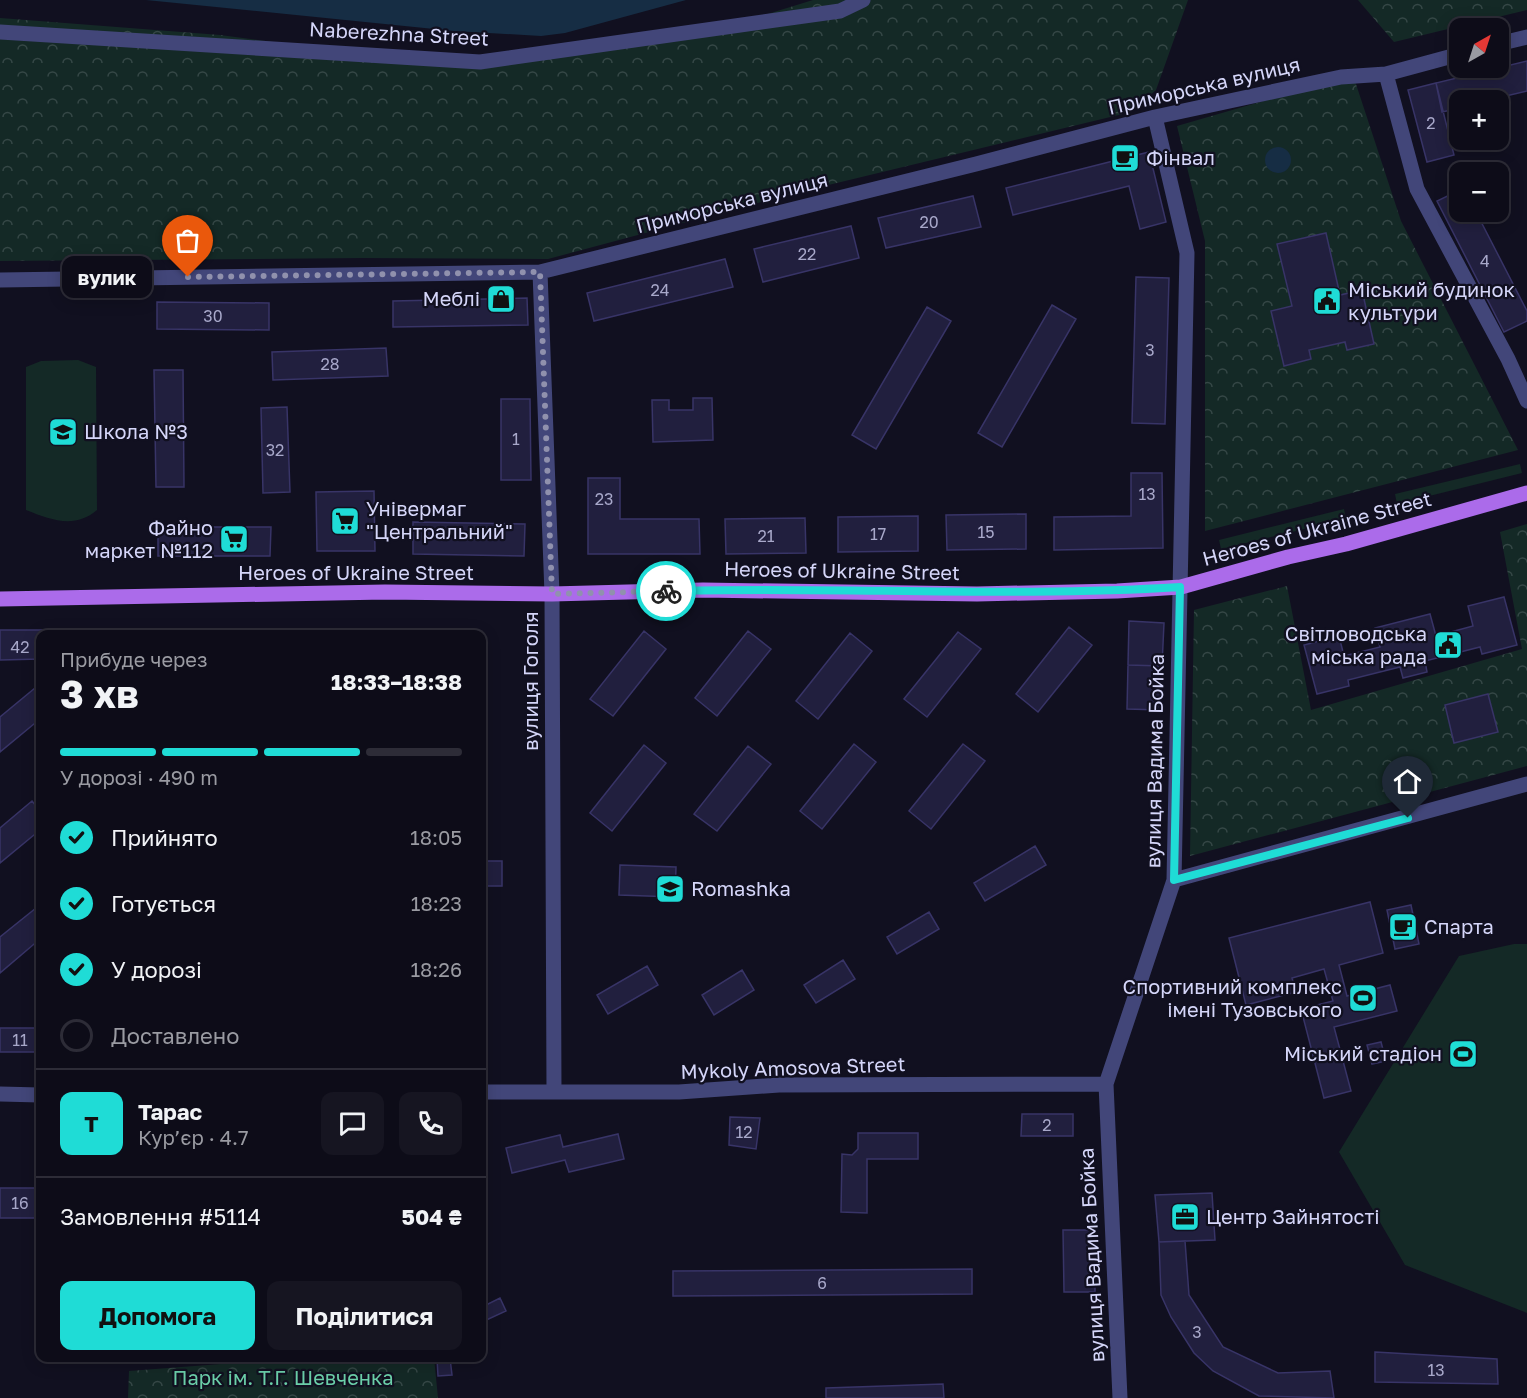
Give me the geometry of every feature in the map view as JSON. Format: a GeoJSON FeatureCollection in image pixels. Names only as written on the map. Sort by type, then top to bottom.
{"type":"FeatureCollection","features":[{"type":"Feature","properties":{"kind":"main road","name":"Heroes of Ukraine Street"},"geometry":{"type":"LineString","coordinates":[[0,598],[386,592],[552,594],[703,590],[977,594],[1117,591],[1180,587],[1346,544],[1527,493]]}},
{"type":"Feature","properties":{"kind":"street","name":"Naberezhna Street"},"geometry":{"type":"LineString","coordinates":[[0,33],[480,62],[840,11],[863,0]]}},
{"type":"Feature","properties":{"kind":"street"},"geometry":{"type":"LineString","coordinates":[[1509,41],[1527,37]]}},
{"type":"Feature","properties":{"kind":"street","name":"Приморська вулиця"},"geometry":{"type":"LineString","coordinates":[[0,280],[540,272],[976,164],[1155,117],[1341,77],[1386,74],[1449,57]]}},
{"type":"Feature","properties":{"kind":"street"},"geometry":{"type":"LineString","coordinates":[[1386,74],[1417,189],[1508,359],[1527,401]]}},
{"type":"Feature","properties":{"kind":"street","name":"вулиця Вадима Бойка"},"geometry":{"type":"LineString","coordinates":[[1120,1398],[1106,1084],[1174,880],[1187,253],[1155,117]]}},
{"type":"Feature","properties":{"kind":"street","name":"вулиця Гоголя"},"geometry":{"type":"LineString","coordinates":[[540,272],[552,594],[554,1091]]}},
{"type":"Feature","properties":{"kind":"street"},"geometry":{"type":"LineString","coordinates":[[1174,880],[1527,783]]}},
{"type":"Feature","properties":{"kind":"street","name":"Mykoly Amosova Street"},"geometry":{"type":"LineString","coordinates":[[486,1092],[678,1092],[779,1085],[1106,1084]]}},
{"type":"Feature","properties":{"kind":"street"},"geometry":{"type":"LineString","coordinates":[[0,1094],[36,1095]]}},
{"type":"Feature","properties":{"kind":"green space"},"geometry":{"type":"Polygon","coordinates":[[[813,0],[1188,0],[1156,90],[1131,112],[787,195],[548,259],[0,261],[0,18],[220,35],[482,69],[761,16],[813,0]]]}},
{"type":"Feature","properties":{"kind":"green space"},"geometry":{"type":"Polygon","coordinates":[[[1358,0],[1527,0],[1527,10],[1494,18],[1449,18],[1449,29],[1394,42],[1358,0]]]}},
{"type":"Feature","properties":{"kind":"green space"},"geometry":{"type":"Polygon","coordinates":[[[1353,75],[1401,221],[1518,450],[1205,531],[1205,241],[1177,126],[1353,75]]]}},
{"type":"Feature","properties":{"kind":"green space"},"geometry":{"type":"Polygon","coordinates":[[[78,360],[96,367],[97,510],[80,519],[63,521],[26,510],[26,367],[41,361],[78,360]]]}},
{"type":"Feature","properties":{"kind":"green space"},"geometry":{"type":"Polygon","coordinates":[[[1520,464],[1522,473],[1397,504],[1395,494],[1520,464]]]}},
{"type":"Feature","properties":{"kind":"green space"},"geometry":{"type":"Polygon","coordinates":[[[1344,509],[1346,519],[1221,549],[1219,540],[1344,509]]]}},
{"type":"Feature","properties":{"kind":"green space"},"geometry":{"type":"Polygon","coordinates":[[[1527,524],[1527,766],[1190,856],[1194,610],[1287,586],[1311,710],[1522,649],[1500,532],[1527,524]]]}},
{"type":"Feature","properties":{"kind":"green space","name":"Міський стадіон"},"geometry":{"type":"Polygon","coordinates":[[[1514,944],[1527,944],[1527,1313],[1405,1265],[1339,1152],[1459,956],[1514,944]]]}},
{"type":"Feature","properties":{"kind":"green space","name":"Парк ім. Т.Г. Шевченка"},"geometry":{"type":"Polygon","coordinates":[[[221,1362],[434,1362],[438,1398],[128,1398],[129,1371],[221,1364],[221,1362]]]}},
{"type":"Feature","properties":{"kind":"water"},"geometry":{"type":"Polygon","coordinates":[[[146,0],[686,0],[565,33],[541,36],[454,31],[146,0]]]}},
{"type":"Feature","properties":{"kind":"water"},"geometry":{"type":"Polygon","coordinates":[[[1278,147],[1287,151],[1291,160],[1287,169],[1278,173],[1269,169],[1265,160],[1269,151],[1278,147]]]}},
{"type":"Feature","properties":{"kind":"building"},"geometry":{"type":"Polygon","coordinates":[[[1527,61],[1527,91],[1509,95],[1509,90],[1449,90],[1449,110],[1442,112],[1436,83],[1457,78],[1509,78],[1509,65],[1527,61]]]}},
{"type":"Feature","properties":{"kind":"building"},"geometry":{"type":"Polygon","coordinates":[[[1436,83],[1449,135],[1449,150],[1453,150],[1454,155],[1427,162],[1408,90],[1436,83]]]}},
{"type":"Feature","properties":{"kind":"building"},"geometry":{"type":"Polygon","coordinates":[[[1149,152],[1166,222],[1140,229],[1129,186],[1013,215],[1006,188],[1149,152]]]}},
{"type":"Feature","properties":{"kind":"building"},"geometry":{"type":"Polygon","coordinates":[[[1449,195],[1449,222],[1481,222],[1527,311],[1527,321],[1504,332],[1437,201],[1449,195]]]}},
{"type":"Feature","properties":{"kind":"building"},"geometry":{"type":"Polygon","coordinates":[[[973,196],[981,227],[886,248],[878,218],[973,196]]]}},
{"type":"Feature","properties":{"kind":"building"},"geometry":{"type":"Polygon","coordinates":[[[851,226],[859,258],[763,282],[754,249],[851,226]]]}},
{"type":"Feature","properties":{"kind":"building","name":"Міський будинок культури"},"geometry":{"type":"Polygon","coordinates":[[[1326,233],[1340,295],[1362,290],[1374,344],[1347,350],[1345,342],[1309,350],[1311,359],[1284,366],[1271,311],[1292,306],[1277,244],[1326,233]]]}},
{"type":"Feature","properties":{"kind":"building"},"geometry":{"type":"Polygon","coordinates":[[[725,259],[733,287],[594,321],[587,293],[725,259]]]}},
{"type":"Feature","properties":{"kind":"building"},"geometry":{"type":"Polygon","coordinates":[[[1136,277],[1169,278],[1165,424],[1132,423],[1136,277]]]}},
{"type":"Feature","properties":{"kind":"building"},"geometry":{"type":"Polygon","coordinates":[[[527,298],[528,325],[393,327],[393,301],[527,298]]]}},
{"type":"Feature","properties":{"kind":"building"},"geometry":{"type":"Polygon","coordinates":[[[157,302],[269,303],[269,330],[157,329],[157,302]]]}},
{"type":"Feature","properties":{"kind":"building"},"geometry":{"type":"Polygon","coordinates":[[[1052,305],[1076,319],[1002,447],[978,433],[1052,305]]]}},
{"type":"Feature","properties":{"kind":"building"},"geometry":{"type":"Polygon","coordinates":[[[927,307],[951,321],[876,449],[852,435],[927,307]]]}},
{"type":"Feature","properties":{"kind":"building"},"geometry":{"type":"Polygon","coordinates":[[[386,348],[388,376],[273,380],[272,352],[386,348]]]}},
{"type":"Feature","properties":{"kind":"building"},"geometry":{"type":"Polygon","coordinates":[[[154,370],[183,370],[184,487],[156,487],[154,370]]]}},
{"type":"Feature","properties":{"kind":"building"},"geometry":{"type":"Polygon","coordinates":[[[693,398],[712,398],[713,440],[653,442],[652,400],[669,400],[669,410],[693,410],[693,398]]]}},
{"type":"Feature","properties":{"kind":"building"},"geometry":{"type":"Polygon","coordinates":[[[501,399],[530,399],[531,480],[501,480],[501,399]]]}},
{"type":"Feature","properties":{"kind":"building"},"geometry":{"type":"Polygon","coordinates":[[[287,407],[290,492],[263,493],[261,408],[287,407]]]}},
{"type":"Feature","properties":{"kind":"building"},"geometry":{"type":"Polygon","coordinates":[[[1131,473],[1162,473],[1163,548],[1054,550],[1054,517],[1131,516],[1131,473]]]}},
{"type":"Feature","properties":{"kind":"building"},"geometry":{"type":"Polygon","coordinates":[[[588,478],[620,478],[620,519],[699,519],[700,554],[588,554],[588,478]]]}},
{"type":"Feature","properties":{"kind":"building","name":"Універмаг \"Центральний\""},"geometry":{"type":"Polygon","coordinates":[[[374,491],[375,551],[317,551],[316,492],[374,491]]]}},
{"type":"Feature","properties":{"kind":"building"},"geometry":{"type":"Polygon","coordinates":[[[1026,514],[1026,549],[947,550],[946,515],[1026,514]]]}},
{"type":"Feature","properties":{"kind":"building"},"geometry":{"type":"Polygon","coordinates":[[[918,516],[918,551],[838,552],[838,517],[918,516]]]}},
{"type":"Feature","properties":{"kind":"building"},"geometry":{"type":"Polygon","coordinates":[[[805,518],[806,553],[726,554],[725,519],[805,518]]]}},
{"type":"Feature","properties":{"kind":"building"},"geometry":{"type":"Polygon","coordinates":[[[413,522],[525,524],[524,556],[413,554],[413,522]]]}},
{"type":"Feature","properties":{"kind":"building"},"geometry":{"type":"Polygon","coordinates":[[[158,527],[271,527],[270,556],[158,556],[158,527]]]}},
{"type":"Feature","properties":{"kind":"building","name":"Світловодська міська рада"},"geometry":{"type":"Polygon","coordinates":[[[1504,597],[1517,645],[1482,654],[1480,647],[1425,661],[1427,672],[1403,678],[1400,667],[1348,680],[1349,686],[1317,694],[1304,645],[1339,636],[1344,656],[1380,647],[1375,628],[1430,614],[1436,636],[1473,626],[1468,606],[1504,597]]]}},
{"type":"Feature","properties":{"kind":"building"},"geometry":{"type":"Polygon","coordinates":[[[1129,621],[1164,623],[1162,666],[1128,665],[1129,621]]]}},
{"type":"Feature","properties":{"kind":"building"},"geometry":{"type":"Polygon","coordinates":[[[1069,627],[1092,645],[1038,712],[1016,694],[1069,627]]]}},
{"type":"Feature","properties":{"kind":"building"},"geometry":{"type":"Polygon","coordinates":[[[0,630],[36,630],[36,659],[0,660],[0,630]]]}},
{"type":"Feature","properties":{"kind":"building"},"geometry":{"type":"Polygon","coordinates":[[[644,631],[666,649],[613,716],[590,699],[644,631]]]}},
{"type":"Feature","properties":{"kind":"building"},"geometry":{"type":"Polygon","coordinates":[[[748,631],[771,649],[717,716],[695,698],[748,631]]]}},
{"type":"Feature","properties":{"kind":"building"},"geometry":{"type":"Polygon","coordinates":[[[958,632],[981,649],[927,717],[904,699],[958,632]]]}},
{"type":"Feature","properties":{"kind":"building"},"geometry":{"type":"Polygon","coordinates":[[[850,633],[872,651],[818,719],[796,701],[850,633]]]}},
{"type":"Feature","properties":{"kind":"building"},"geometry":{"type":"Polygon","coordinates":[[[1128,665],[1162,666],[1161,710],[1127,709],[1128,665]]]}},
{"type":"Feature","properties":{"kind":"building"},"geometry":{"type":"Polygon","coordinates":[[[36,689],[36,722],[0,752],[0,717],[36,689]]]}},
{"type":"Feature","properties":{"kind":"building"},"geometry":{"type":"Polygon","coordinates":[[[1488,694],[1498,732],[1454,743],[1445,705],[1488,694]]]}},
{"type":"Feature","properties":{"kind":"building"},"geometry":{"type":"Polygon","coordinates":[[[854,744],[876,762],[822,829],[800,811],[854,744]]]}},
{"type":"Feature","properties":{"kind":"building"},"geometry":{"type":"Polygon","coordinates":[[[963,744],[985,761],[931,829],[909,811],[963,744]]]}},
{"type":"Feature","properties":{"kind":"building"},"geometry":{"type":"Polygon","coordinates":[[[644,745],[666,763],[612,831],[590,813],[644,745]]]}},
{"type":"Feature","properties":{"kind":"building"},"geometry":{"type":"Polygon","coordinates":[[[748,746],[771,764],[717,831],[694,814],[748,746]]]}},
{"type":"Feature","properties":{"kind":"building"},"geometry":{"type":"Polygon","coordinates":[[[32,801],[36,806],[36,833],[0,863],[0,828],[32,801]]]}},
{"type":"Feature","properties":{"kind":"building"},"geometry":{"type":"Polygon","coordinates":[[[1035,846],[1046,865],[985,901],[974,883],[1035,846]]]}},
{"type":"Feature","properties":{"kind":"building"},"geometry":{"type":"Polygon","coordinates":[[[486,861],[502,861],[502,886],[486,886],[486,861]]]}},
{"type":"Feature","properties":{"kind":"building"},"geometry":{"type":"Polygon","coordinates":[[[620,865],[676,867],[675,897],[619,895],[620,865]]]}},
{"type":"Feature","properties":{"kind":"building","name":"Спортивний комплекс імені Тузовського"},"geometry":{"type":"Polygon","coordinates":[[[1370,902],[1383,953],[1339,965],[1347,996],[1390,985],[1397,1011],[1334,1027],[1351,1091],[1324,1098],[1301,1009],[1333,1001],[1324,969],[1292,978],[1296,992],[1246,1005],[1229,938],[1370,902]]]}},
{"type":"Feature","properties":{"kind":"building","name":"Спарта"},"geometry":{"type":"Polygon","coordinates":[[[1411,905],[1419,944],[1395,949],[1387,910],[1411,905]]]}},
{"type":"Feature","properties":{"kind":"building"},"geometry":{"type":"Polygon","coordinates":[[[36,908],[36,942],[0,973],[0,937],[36,908]]]}},
{"type":"Feature","properties":{"kind":"building"},"geometry":{"type":"Polygon","coordinates":[[[929,912],[939,929],[897,954],[887,937],[929,912]]]}},
{"type":"Feature","properties":{"kind":"building"},"geometry":{"type":"Polygon","coordinates":[[[843,960],[855,979],[816,1003],[804,985],[843,960]]]}},
{"type":"Feature","properties":{"kind":"building"},"geometry":{"type":"Polygon","coordinates":[[[647,966],[658,985],[608,1014],[597,995],[647,966]]]}},
{"type":"Feature","properties":{"kind":"building"},"geometry":{"type":"Polygon","coordinates":[[[742,970],[754,990],[714,1015],[702,995],[742,970]]]}},
{"type":"Feature","properties":{"kind":"building"},"geometry":{"type":"Polygon","coordinates":[[[0,1028],[36,1028],[36,1052],[0,1052],[0,1028]]]}},
{"type":"Feature","properties":{"kind":"building"},"geometry":{"type":"Polygon","coordinates":[[[1381,1042],[1386,1061],[1372,1064],[1367,1045],[1381,1042]]]}},
{"type":"Feature","properties":{"kind":"building"},"geometry":{"type":"Polygon","coordinates":[[[1022,1114],[1073,1114],[1073,1136],[1021,1136],[1022,1114]]]}},
{"type":"Feature","properties":{"kind":"building"},"geometry":{"type":"Polygon","coordinates":[[[730,1117],[760,1118],[756,1149],[729,1145],[730,1117]]]}},
{"type":"Feature","properties":{"kind":"building"},"geometry":{"type":"Polygon","coordinates":[[[858,1133],[918,1133],[918,1159],[867,1159],[867,1213],[841,1212],[842,1154],[852,1155],[858,1149],[858,1133]]]}},
{"type":"Feature","properties":{"kind":"building"},"geometry":{"type":"Polygon","coordinates":[[[618,1134],[624,1159],[569,1172],[565,1160],[512,1173],[506,1148],[560,1135],[563,1147],[618,1134]]]}},
{"type":"Feature","properties":{"kind":"building"},"geometry":{"type":"Polygon","coordinates":[[[0,1188],[36,1188],[36,1218],[0,1218],[0,1188]]]}},
{"type":"Feature","properties":{"kind":"building","name":"Центр Зайнятості"},"geometry":{"type":"Polygon","coordinates":[[[1212,1193],[1215,1240],[1159,1242],[1155,1195],[1212,1193]]]}},
{"type":"Feature","properties":{"kind":"building"},"geometry":{"type":"Polygon","coordinates":[[[1063,1230],[1095,1230],[1095,1292],[1064,1292],[1063,1230]]]}},
{"type":"Feature","properties":{"kind":"building"},"geometry":{"type":"Polygon","coordinates":[[[1185,1241],[1189,1295],[1223,1347],[1278,1373],[1330,1371],[1334,1398],[1259,1396],[1213,1371],[1194,1353],[1171,1317],[1161,1295],[1159,1242],[1185,1241]]]}},
{"type":"Feature","properties":{"kind":"building"},"geometry":{"type":"Polygon","coordinates":[[[972,1269],[972,1294],[673,1296],[673,1271],[972,1269]]]}},
{"type":"Feature","properties":{"kind":"building"},"geometry":{"type":"Polygon","coordinates":[[[500,1298],[506,1311],[486,1320],[486,1305],[500,1298]]]}},
{"type":"Feature","properties":{"kind":"building"},"geometry":{"type":"Polygon","coordinates":[[[1375,1352],[1497,1359],[1498,1384],[1375,1382],[1375,1352]]]}},
{"type":"Feature","properties":{"kind":"building"},"geometry":{"type":"Polygon","coordinates":[[[437,1362],[450,1362],[452,1375],[438,1376],[437,1362]]]}},
{"type":"Feature","properties":{"kind":"building"},"geometry":{"type":"Polygon","coordinates":[[[943,1384],[944,1398],[826,1398],[826,1388],[943,1384]]]}},
{"type":"Feature","properties":{"kind":"way so far"},"geometry":{"type":"LineString","coordinates":[[188,277],[540,272],[549,460],[552,594],[666,591]]}},
{"type":"Feature","properties":{"kind":"place","name":"Фінвал"},"geometry":{"type":"Point","coordinates":[1125,158]}},
{"type":"Feature","properties":{"kind":"place","name":"вулик"},"geometry":{"type":"Point","coordinates":[188,277]}},
{"type":"Feature","properties":{"kind":"place","name":"Меблі"},"geometry":{"type":"Point","coordinates":[501,299]}},
{"type":"Feature","properties":{"kind":"place","name":"Міський будинок культури"},"geometry":{"type":"Point","coordinates":[1327,301]}},
{"type":"Feature","properties":{"kind":"place","name":"Школа №3"},"geometry":{"type":"Point","coordinates":[63,432]}},
{"type":"Feature","properties":{"kind":"place","name":"Універмаг \"Центральний\""},"geometry":{"type":"Point","coordinates":[345,521]}},
{"type":"Feature","properties":{"kind":"place","name":"Файно маркет №112"},"geometry":{"type":"Point","coordinates":[234,539]}},
{"type":"Feature","properties":{"kind":"place","name":"Світловодська міська рада"},"geometry":{"type":"Point","coordinates":[1448,645]}},
{"type":"Feature","properties":{"kind":"place","name":"Romashka"},"geometry":{"type":"Point","coordinates":[670,889]}},
{"type":"Feature","properties":{"kind":"place","name":"Спарта"},"geometry":{"type":"Point","coordinates":[1403,927]}},
{"type":"Feature","properties":{"kind":"place","name":"Спортивний комплекс імені Тузовського"},"geometry":{"type":"Point","coordinates":[1363,998]}},
{"type":"Feature","properties":{"kind":"place","name":"Міський стадіон"},"geometry":{"type":"Point","coordinates":[1463,1054]}},
{"type":"Feature","properties":{"kind":"place","name":"Центр Зайнятості"},"geometry":{"type":"Point","coordinates":[1185,1217]}},
{"type":"Feature","properties":{"kind":"route"},"geometry":{"type":"LineString","coordinates":[[666,591],[977,594],[1117,591],[1180,587],[1174,880],[1408,818]]}}]}
